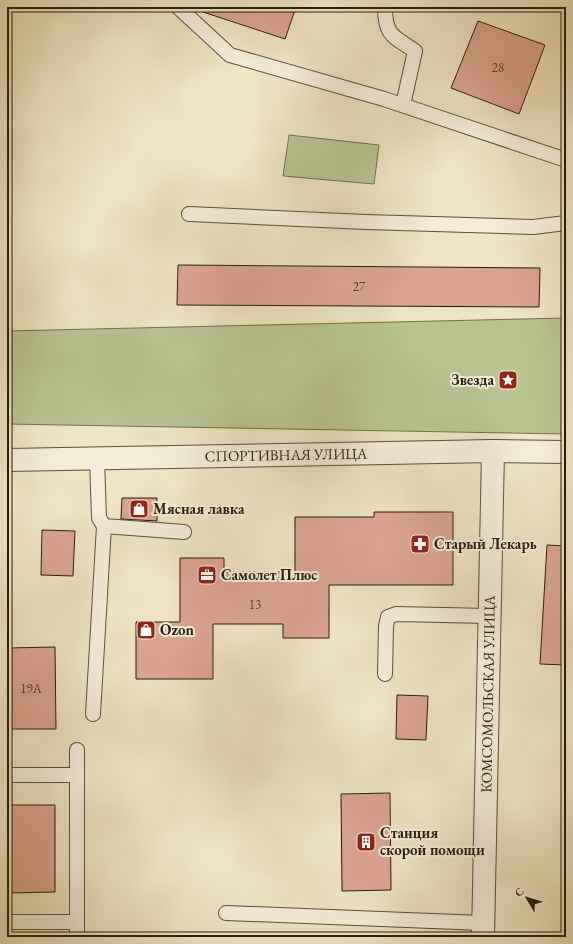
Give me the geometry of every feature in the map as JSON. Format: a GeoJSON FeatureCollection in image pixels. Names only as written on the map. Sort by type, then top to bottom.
{"type":"FeatureCollection","features":[{"type":"Feature","properties":{"kind":"street","name":"КОМСОМОЛЬСКАЯ УЛИЦА"},"geometry":{"type":"LineString","coordinates":[[483,930],[493,452]]}},
{"type":"Feature","properties":{"kind":"street","name":"СПОРТИВНАЯ УЛИЦА"},"geometry":{"type":"LineString","coordinates":[[7,460],[566,452]]}},
{"type":"Feature","properties":{"kind":"lane"},"geometry":{"type":"LineString","coordinates":[[178,7],[230,55],[403,105],[566,160]]}},
{"type":"Feature","properties":{"kind":"lane"},"geometry":{"type":"LineString","coordinates":[[385,7],[386,26],[390,34],[415,51],[403,105]]}},
{"type":"Feature","properties":{"kind":"lane"},"geometry":{"type":"LineString","coordinates":[[189,214],[366,222],[533,227],[566,223]]}},
{"type":"Feature","properties":{"kind":"lane"},"geometry":{"type":"LineString","coordinates":[[93,714],[104,526],[99,518],[97,458]]}},
{"type":"Feature","properties":{"kind":"lane"},"geometry":{"type":"LineString","coordinates":[[104,526],[184,532]]}},
{"type":"Feature","properties":{"kind":"lane"},"geometry":{"type":"LineString","coordinates":[[385,674],[386,626],[388,617],[396,614],[489,616]]}},
{"type":"Feature","properties":{"kind":"lane"},"geometry":{"type":"LineString","coordinates":[[77,750],[77,937]]}},
{"type":"Feature","properties":{"kind":"lane"},"geometry":{"type":"LineString","coordinates":[[7,775],[77,775]]}},
{"type":"Feature","properties":{"kind":"lane"},"geometry":{"type":"LineString","coordinates":[[226,914],[483,930]]}},
{"type":"Feature","properties":{"kind":"lane"},"geometry":{"type":"LineString","coordinates":[[7,922],[77,922]]}},
{"type":"Feature","properties":{"kind":"green space"},"geometry":{"type":"Polygon","coordinates":[[[289,135],[379,145],[374,184],[283,176],[289,135]]]}},
{"type":"Feature","properties":{"kind":"green space"},"geometry":{"type":"Polygon","coordinates":[[[566,318],[565,434],[7,424],[7,331],[566,318]]]}},
{"type":"Feature","properties":{"kind":"building"},"geometry":{"type":"Polygon","coordinates":[[[200,7],[296,7],[285,39],[200,11],[200,7]]]}},
{"type":"Feature","properties":{"kind":"building"},"geometry":{"type":"Polygon","coordinates":[[[478,21],[545,45],[519,114],[451,88],[478,21]]]}},
{"type":"Feature","properties":{"kind":"building"},"geometry":{"type":"Polygon","coordinates":[[[178,265],[540,268],[539,307],[177,305],[178,265]]]}},
{"type":"Feature","properties":{"kind":"building","name":"Мясная лавка"},"geometry":{"type":"Polygon","coordinates":[[[122,498],[157,498],[157,521],[121,519],[122,498]]]}},
{"type":"Feature","properties":{"kind":"building"},"geometry":{"type":"Polygon","coordinates":[[[374,512],[453,512],[453,585],[329,585],[329,638],[283,638],[283,624],[213,624],[213,679],[136,679],[136,622],[180,622],[180,558],[224,558],[224,572],[295,572],[295,517],[374,517],[374,512]]]}},
{"type":"Feature","properties":{"kind":"building"},"geometry":{"type":"Polygon","coordinates":[[[42,530],[75,531],[73,576],[41,575],[42,530]]]}},
{"type":"Feature","properties":{"kind":"building"},"geometry":{"type":"Polygon","coordinates":[[[547,545],[566,546],[566,665],[540,664],[547,545]]]}},
{"type":"Feature","properties":{"kind":"building"},"geometry":{"type":"Polygon","coordinates":[[[55,647],[56,729],[7,729],[7,648],[55,647]]]}},
{"type":"Feature","properties":{"kind":"building"},"geometry":{"type":"Polygon","coordinates":[[[397,695],[428,696],[426,740],[396,739],[397,695]]]}},
{"type":"Feature","properties":{"kind":"building","name":"Станция скорой помощи"},"geometry":{"type":"Polygon","coordinates":[[[390,793],[391,890],[342,891],[341,794],[390,793]]]}},
{"type":"Feature","properties":{"kind":"building"},"geometry":{"type":"Polygon","coordinates":[[[7,805],[55,805],[55,892],[7,893],[7,805]]]}},
{"type":"Feature","properties":{"kind":"place","name":"Звезда"},"geometry":{"type":"Point","coordinates":[508,380]}},
{"type":"Feature","properties":{"kind":"place","name":"Мясная лавка"},"geometry":{"type":"Point","coordinates":[139,509]}},
{"type":"Feature","properties":{"kind":"place","name":"Старый Лекарь"},"geometry":{"type":"Point","coordinates":[420,544]}},
{"type":"Feature","properties":{"kind":"place","name":"Самолет Плюс"},"geometry":{"type":"Point","coordinates":[207,575]}},
{"type":"Feature","properties":{"kind":"place","name":"Ozon"},"geometry":{"type":"Point","coordinates":[146,630]}},
{"type":"Feature","properties":{"kind":"place","name":"Станция скорой помощи"},"geometry":{"type":"Point","coordinates":[366,842]}}]}
